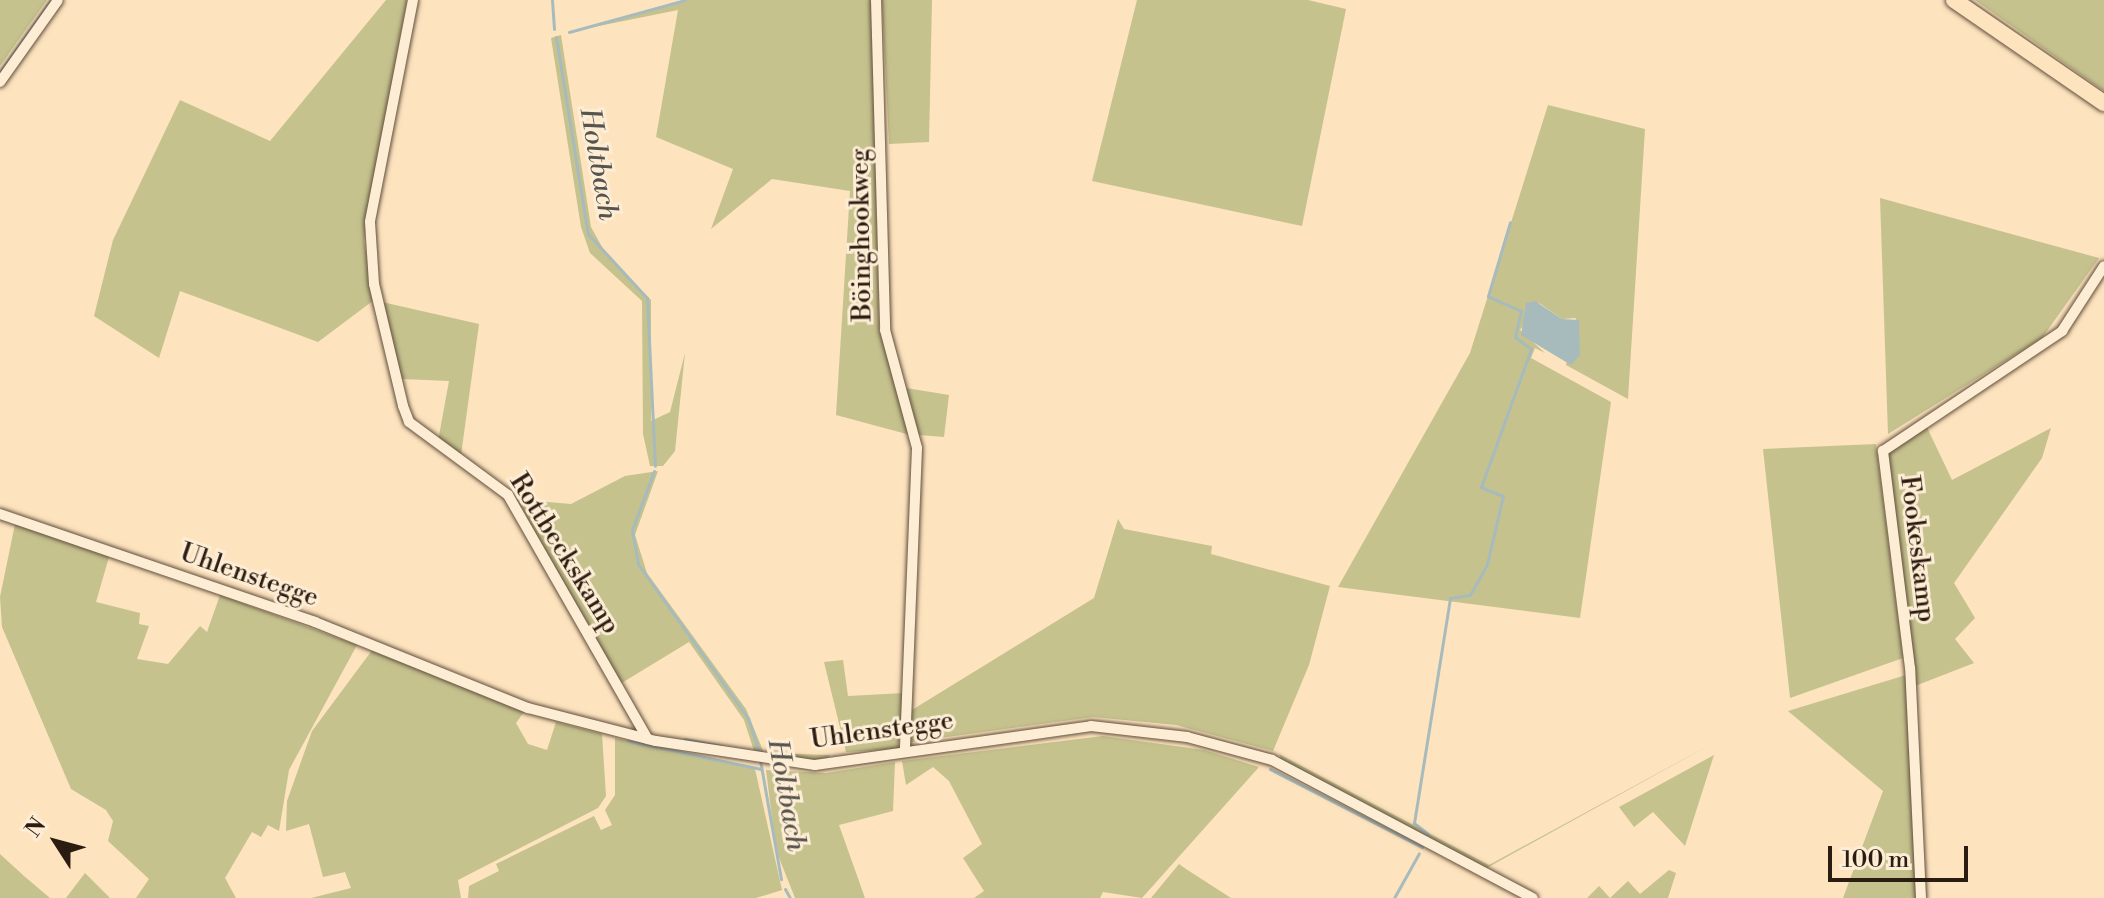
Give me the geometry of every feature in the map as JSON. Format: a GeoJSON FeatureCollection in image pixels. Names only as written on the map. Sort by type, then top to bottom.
{"type":"FeatureCollection","features":[{"type":"Feature","properties":{"kind":"main road"},"geometry":{"type":"LineString","coordinates":[[1954,0],[2104,103]]}},
{"type":"Feature","properties":{"kind":"street"},"geometry":{"type":"LineString","coordinates":[[0,82],[58,0]]}},
{"type":"Feature","properties":{"kind":"street","name":"Rottbeckskamp"},"geometry":{"type":"LineString","coordinates":[[413,0],[370,222],[374,284],[403,406],[409,422],[508,495],[648,739]]}},
{"type":"Feature","properties":{"kind":"street","name":"Böinghookweg"},"geometry":{"type":"LineString","coordinates":[[876,0],[885,330],[917,448],[905,752]]}},
{"type":"Feature","properties":{"kind":"street","name":"Fookeskamp"},"geometry":{"type":"LineString","coordinates":[[1921,898],[1910,668],[1883,451],[2062,331],[2104,266]]}},
{"type":"Feature","properties":{"kind":"street","name":"Uhlenstegge"},"geometry":{"type":"LineString","coordinates":[[0,514],[315,622],[528,708],[648,739],[759,760],[815,765],[1091,726],[1187,737],[1272,760],[1533,898]]}},
{"type":"Feature","properties":{"kind":"shaded area"},"geometry":{"type":"Polygon","coordinates":[[[0,0],[47,0],[0,66],[0,0]]]}},
{"type":"Feature","properties":{"kind":"shaded area"},"geometry":{"type":"Polygon","coordinates":[[[386,0],[407,0],[364,240],[374,300],[318,342],[180,291],[159,358],[94,316],[113,240],[180,100],[270,141],[386,0]]]}},
{"type":"Feature","properties":{"kind":"shaded area"},"geometry":{"type":"Polygon","coordinates":[[[683,0],[872,0],[879,330],[914,436],[836,415],[850,191],[772,179],[711,229],[733,169],[656,137],[678,10],[569,32],[683,0]]]}},
{"type":"Feature","properties":{"kind":"shaded area"},"geometry":{"type":"Polygon","coordinates":[[[882,0],[932,0],[929,142],[889,144],[882,0]]]}},
{"type":"Feature","properties":{"kind":"shaded area"},"geometry":{"type":"Polygon","coordinates":[[[1137,0],[1308,0],[1346,9],[1302,226],[1092,181],[1137,0]]]}},
{"type":"Feature","properties":{"kind":"shaded area"},"geometry":{"type":"Polygon","coordinates":[[[1975,0],[2104,0],[2104,91],[1975,0]]]}},
{"type":"Feature","properties":{"kind":"shaded area"},"geometry":{"type":"Polygon","coordinates":[[[561,35],[591,227],[607,256],[651,300],[651,421],[670,412],[685,353],[675,451],[663,466],[650,466],[643,434],[642,301],[590,253],[581,227],[551,38],[561,35]]]}},
{"type":"Feature","properties":{"kind":"shaded area"},"geometry":{"type":"Polygon","coordinates":[[[1548,105],[1645,129],[1628,399],[1566,365],[1576,318],[1562,319],[1539,303],[1520,330],[1545,353],[1535,348],[1531,358],[1611,402],[1580,618],[1338,587],[1470,353],[1548,105]]]}},
{"type":"Feature","properties":{"kind":"shaded area"},"geometry":{"type":"Polygon","coordinates":[[[1880,198],[2099,258],[2042,338],[1888,434],[1880,198]]]}},
{"type":"Feature","properties":{"kind":"shaded area"},"geometry":{"type":"Polygon","coordinates":[[[1535,301],[1562,319],[1579,320],[1580,355],[1571,365],[1521,335],[1526,303],[1535,301]]]}},
{"type":"Feature","properties":{"kind":"shaded area"},"geometry":{"type":"Polygon","coordinates":[[[382,302],[479,324],[461,455],[438,441],[449,381],[402,379],[382,302]]]}},
{"type":"Feature","properties":{"kind":"shaded area"},"geometry":{"type":"Polygon","coordinates":[[[906,388],[949,395],[944,437],[919,435],[906,388]]]}},
{"type":"Feature","properties":{"kind":"shaded area"},"geometry":{"type":"Polygon","coordinates":[[[1924,421],[1952,480],[2051,428],[2042,458],[1954,583],[1975,618],[1955,639],[1974,663],[1915,686],[1888,448],[1924,421]]]}},
{"type":"Feature","properties":{"kind":"shaded area"},"geometry":{"type":"Polygon","coordinates":[[[1876,444],[1903,658],[1790,698],[1763,449],[1876,444]]]}},
{"type":"Feature","properties":{"kind":"shaded area"},"geometry":{"type":"Polygon","coordinates":[[[658,471],[635,535],[647,573],[746,709],[764,753],[830,755],[826,760],[765,758],[754,751],[744,720],[689,642],[620,684],[513,499],[571,504],[625,476],[658,471]]]}},
{"type":"Feature","properties":{"kind":"shaded area"},"geometry":{"type":"Polygon","coordinates":[[[1118,519],[1124,529],[1212,546],[1211,554],[1330,586],[1309,665],[1273,751],[1176,725],[1093,717],[911,742],[907,713],[1094,598],[1118,519]]]}},
{"type":"Feature","properties":{"kind":"shaded area"},"geometry":{"type":"Polygon","coordinates":[[[15,524],[109,557],[96,602],[140,613],[139,624],[149,626],[137,659],[168,664],[200,626],[207,632],[220,595],[357,645],[289,770],[279,831],[268,825],[261,837],[252,832],[225,878],[236,898],[136,898],[149,879],[108,841],[113,821],[106,810],[71,789],[2,627],[0,597],[15,524]]]}},
{"type":"Feature","properties":{"kind":"shaded area"},"geometry":{"type":"Polygon","coordinates":[[[373,649],[524,712],[516,723],[528,744],[547,750],[556,722],[602,734],[606,796],[598,808],[458,880],[461,898],[311,898],[351,888],[345,872],[323,877],[309,824],[286,831],[287,801],[312,731],[373,649]]]}},
{"type":"Feature","properties":{"kind":"shaded area"},"geometry":{"type":"Polygon","coordinates":[[[843,660],[848,696],[904,693],[898,749],[846,752],[824,662],[843,660]]]}},
{"type":"Feature","properties":{"kind":"shaded area"},"geometry":{"type":"Polygon","coordinates":[[[1906,675],[1917,898],[1843,898],[1883,791],[1788,711],[1906,675]]]}},
{"type":"Feature","properties":{"kind":"shaded area"},"geometry":{"type":"Polygon","coordinates":[[[1103,736],[1204,750],[1259,767],[1142,898],[1103,892],[1100,898],[974,898],[984,891],[963,858],[982,844],[949,781],[933,767],[906,785],[902,761],[1103,736]]]}},
{"type":"Feature","properties":{"kind":"shaded area"},"geometry":{"type":"Polygon","coordinates":[[[615,738],[755,769],[782,890],[756,898],[468,898],[469,886],[499,871],[496,864],[594,816],[601,830],[612,825],[605,810],[615,795],[615,738]]]}},
{"type":"Feature","properties":{"kind":"shaded area"},"geometry":{"type":"Polygon","coordinates":[[[1715,742],[1485,869],[1283,763],[1279,754],[1489,865],[1715,742]]]}},
{"type":"Feature","properties":{"kind":"shaded area"},"geometry":{"type":"Polygon","coordinates":[[[1714,755],[1685,846],[1653,812],[1634,827],[1619,807],[1714,755]]]}},
{"type":"Feature","properties":{"kind":"shaded area"},"geometry":{"type":"Polygon","coordinates":[[[895,762],[893,811],[839,825],[865,898],[795,898],[776,850],[766,770],[826,773],[895,762]]]}},
{"type":"Feature","properties":{"kind":"shaded area"},"geometry":{"type":"Polygon","coordinates":[[[0,854],[24,876],[50,898],[0,898],[0,854]]]}},
{"type":"Feature","properties":{"kind":"shaded area"},"geometry":{"type":"Polygon","coordinates":[[[1179,864],[1186,869],[1231,898],[1151,898],[1179,864]]]}},
{"type":"Feature","properties":{"kind":"shaded area"},"geometry":{"type":"Polygon","coordinates":[[[1669,870],[1676,873],[1668,898],[1610,898],[1628,881],[1640,894],[1669,870]]]}},
{"type":"Feature","properties":{"kind":"shaded area"},"geometry":{"type":"Polygon","coordinates":[[[85,873],[110,898],[66,898],[85,873]]]}},
{"type":"Feature","properties":{"kind":"shaded area"},"geometry":{"type":"Polygon","coordinates":[[[1599,886],[1610,898],[1587,898],[1599,886]]]}},
{"type":"Feature","properties":{"kind":"waterway"},"geometry":{"type":"LineString","coordinates":[[0,72],[51,0]]}},
{"type":"Feature","properties":{"kind":"waterway","name":"Holtbach"},"geometry":{"type":"LineString","coordinates":[[552,0],[554,29]]}},
{"type":"Feature","properties":{"kind":"waterway"},"geometry":{"type":"LineString","coordinates":[[569,32],[685,0]]}},
{"type":"Feature","properties":{"kind":"waterway","name":"Holtbach"},"geometry":{"type":"LineString","coordinates":[[556,37],[588,234],[647,298],[655,466]]}},
{"type":"Feature","properties":{"kind":"waterway"},"geometry":{"type":"LineString","coordinates":[[1428,834],[1414,823],[1450,598],[1470,595],[1487,564],[1503,496],[1481,487],[1531,349],[1515,337],[1521,311],[1488,296],[1510,222]]}},
{"type":"Feature","properties":{"kind":"waterway","name":"Holtbach"},"geometry":{"type":"LineString","coordinates":[[654,471],[632,530],[638,564],[748,718],[759,752]]}},
{"type":"Feature","properties":{"kind":"waterway"},"geometry":{"type":"LineString","coordinates":[[685,739],[721,746]]}},
{"type":"Feature","properties":{"kind":"waterway"},"geometry":{"type":"LineString","coordinates":[[628,741],[761,769]]}},
{"type":"Feature","properties":{"kind":"waterway","name":"Holtbach"},"geometry":{"type":"LineString","coordinates":[[760,760],[781,879]]}},
{"type":"Feature","properties":{"kind":"waterway"},"geometry":{"type":"LineString","coordinates":[[1270,769],[1422,847]]}},
{"type":"Feature","properties":{"kind":"waterway"},"geometry":{"type":"LineString","coordinates":[[1394,898],[1419,853]]}},
{"type":"Feature","properties":{"kind":"waterway","name":"Holtbach"},"geometry":{"type":"LineString","coordinates":[[785,889],[790,898]]}}]}
